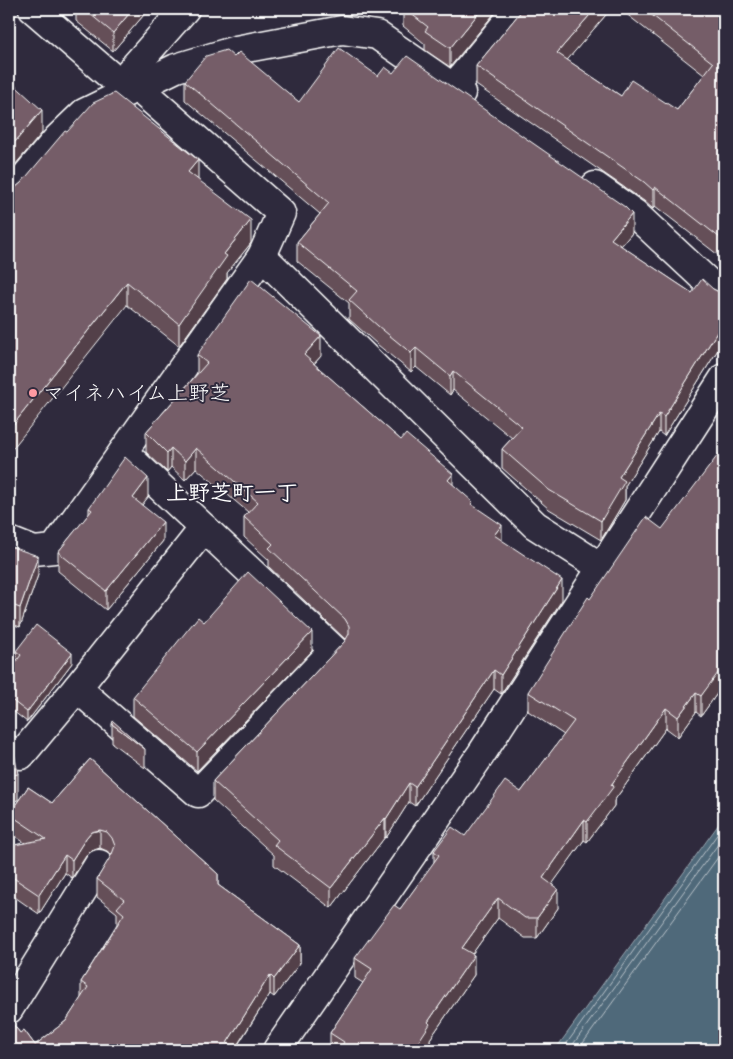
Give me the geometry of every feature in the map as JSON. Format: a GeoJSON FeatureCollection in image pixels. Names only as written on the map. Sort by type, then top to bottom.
{"type":"FeatureCollection","features":[{"type":"Feature","properties":{"kind":"street"},"geometry":{"type":"LineString","coordinates":[[9,541],[34,551],[54,549],[262,256],[281,213],[33,9]]}},
{"type":"Feature","properties":{"kind":"street"},"geometry":{"type":"LineString","coordinates":[[128,87],[185,9]]}},
{"type":"Feature","properties":{"kind":"street"},"geometry":{"type":"LineString","coordinates":[[453,88],[518,9]]}},
{"type":"Feature","properties":{"kind":"street"},"geometry":{"type":"LineString","coordinates":[[9,196],[58,138],[84,113],[128,87],[176,68],[236,50],[342,30],[377,34],[484,110]]}},
{"type":"Feature","properties":{"kind":"street"},"geometry":{"type":"LineString","coordinates":[[571,170],[635,214],[724,297]]}},
{"type":"Feature","properties":{"kind":"street"},"geometry":{"type":"LineString","coordinates":[[262,256],[535,525],[601,567]]}},
{"type":"Feature","properties":{"kind":"street"},"geometry":{"type":"LineString","coordinates":[[277,1050],[482,753],[724,378]]}},
{"type":"Feature","properties":{"kind":"street"},"geometry":{"type":"LineString","coordinates":[[77,688],[198,793],[334,650],[123,452]]}},
{"type":"Feature","properties":{"kind":"street"},"geometry":{"type":"LineString","coordinates":[[9,750],[21,754],[77,688],[204,528]]}},
{"type":"Feature","properties":{"kind":"street"},"geometry":{"type":"LineString","coordinates":[[9,1009],[99,864]]}},
{"type":"Feature","properties":{"kind":"water"},"geometry":{"type":"Polygon","coordinates":[[[724,817],[724,1050],[555,1050],[724,817]]]}},
{"type":"Feature","properties":{"kind":"building"},"geometry":{"type":"Polygon","coordinates":[[[84,9],[133,9],[113,33],[84,9]]]}},
{"type":"Feature","properties":{"kind":"building"},"geometry":{"type":"Polygon","coordinates":[[[405,9],[482,9],[450,48],[425,31],[428,27],[405,9]]]}},
{"type":"Feature","properties":{"kind":"building"},"geometry":{"type":"Polygon","coordinates":[[[523,9],[595,9],[557,53],[621,96],[631,80],[677,110],[713,63],[644,9],[724,9],[724,241],[655,187],[653,190],[476,66],[523,9]]]}},
{"type":"Feature","properties":{"kind":"building"},"geometry":{"type":"Polygon","coordinates":[[[339,48],[378,76],[385,67],[393,73],[407,56],[625,207],[632,214],[611,239],[692,293],[702,279],[713,289],[724,293],[724,321],[664,417],[659,414],[619,477],[625,481],[601,521],[549,490],[502,449],[522,427],[453,371],[450,376],[416,348],[411,353],[349,300],[357,291],[297,242],[329,203],[185,81],[206,56],[226,50],[234,57],[239,52],[299,102],[339,48]]]}},
{"type":"Feature","properties":{"kind":"building"},"geometry":{"type":"Polygon","coordinates":[[[9,82],[42,110],[9,149],[9,82]]]}},
{"type":"Feature","properties":{"kind":"building"},"geometry":{"type":"Polygon","coordinates":[[[114,93],[198,160],[188,172],[251,220],[224,254],[227,256],[179,324],[127,282],[9,430],[9,189],[15,188],[21,183],[65,131],[67,132],[93,103],[114,93]]]}},
{"type":"Feature","properties":{"kind":"building"},"geometry":{"type":"Polygon","coordinates":[[[251,279],[321,336],[304,355],[401,440],[406,434],[453,474],[448,480],[473,502],[471,504],[502,525],[494,535],[562,580],[501,675],[494,670],[415,787],[409,783],[386,819],[331,888],[274,845],[278,840],[213,781],[345,641],[349,634],[349,626],[345,619],[269,548],[273,544],[244,517],[258,502],[196,448],[185,461],[171,448],[167,453],[146,432],[207,363],[197,355],[251,279]]]}},
{"type":"Feature","properties":{"kind":"building"},"geometry":{"type":"Polygon","coordinates":[[[724,447],[724,661],[719,668],[721,669],[701,696],[696,693],[678,717],[666,708],[611,785],[614,786],[587,822],[584,820],[543,878],[558,889],[537,918],[525,918],[498,898],[462,948],[474,955],[428,1022],[430,1024],[413,1050],[339,1050],[344,1042],[330,1033],[372,969],[355,958],[394,905],[400,909],[439,855],[434,851],[452,827],[465,836],[505,781],[521,792],[574,721],[528,692],[588,597],[590,599],[646,517],[662,529],[724,447]]]}},
{"type":"Feature","properties":{"kind":"building"},"geometry":{"type":"Polygon","coordinates":[[[125,457],[148,478],[133,498],[163,522],[106,591],[58,552],[92,510],[89,508],[125,457]]]}},
{"type":"Feature","properties":{"kind":"building"},"geometry":{"type":"Polygon","coordinates":[[[9,546],[38,556],[20,608],[9,604],[9,546]]]}},
{"type":"Feature","properties":{"kind":"building"},"geometry":{"type":"Polygon","coordinates":[[[248,572],[312,632],[197,752],[133,697],[198,617],[204,622],[248,572]]]}},
{"type":"Feature","properties":{"kind":"building"},"geometry":{"type":"Polygon","coordinates":[[[36,625],[72,653],[27,712],[9,698],[9,671],[21,655],[16,651],[36,625]]]}},
{"type":"Feature","properties":{"kind":"building"},"geometry":{"type":"Polygon","coordinates":[[[113,721],[145,749],[112,724],[113,721]]]}},
{"type":"Feature","properties":{"kind":"building"},"geometry":{"type":"Polygon","coordinates":[[[9,740],[12,742],[18,774],[9,776],[9,740]]]}},
{"type":"Feature","properties":{"kind":"building"},"geometry":{"type":"Polygon","coordinates":[[[90,759],[218,874],[218,885],[300,945],[274,979],[270,975],[227,1043],[239,1050],[9,1050],[9,1019],[20,1033],[24,1030],[35,1045],[66,1021],[88,987],[81,982],[124,914],[117,908],[124,900],[97,879],[115,846],[107,832],[100,830],[91,832],[72,860],[65,855],[39,895],[9,875],[9,846],[46,839],[9,814],[28,787],[52,803],[90,759]]]}},
{"type":"Feature","properties":{"kind":"place","name":"マイネハイム上野芝"},"geometry":{"type":"Point","coordinates":[33,393]}},
{"type":"Feature","properties":{"kind":"district","name":"上野芝町一丁"},"geometry":{"type":"Point","coordinates":[232,493]}}]}
